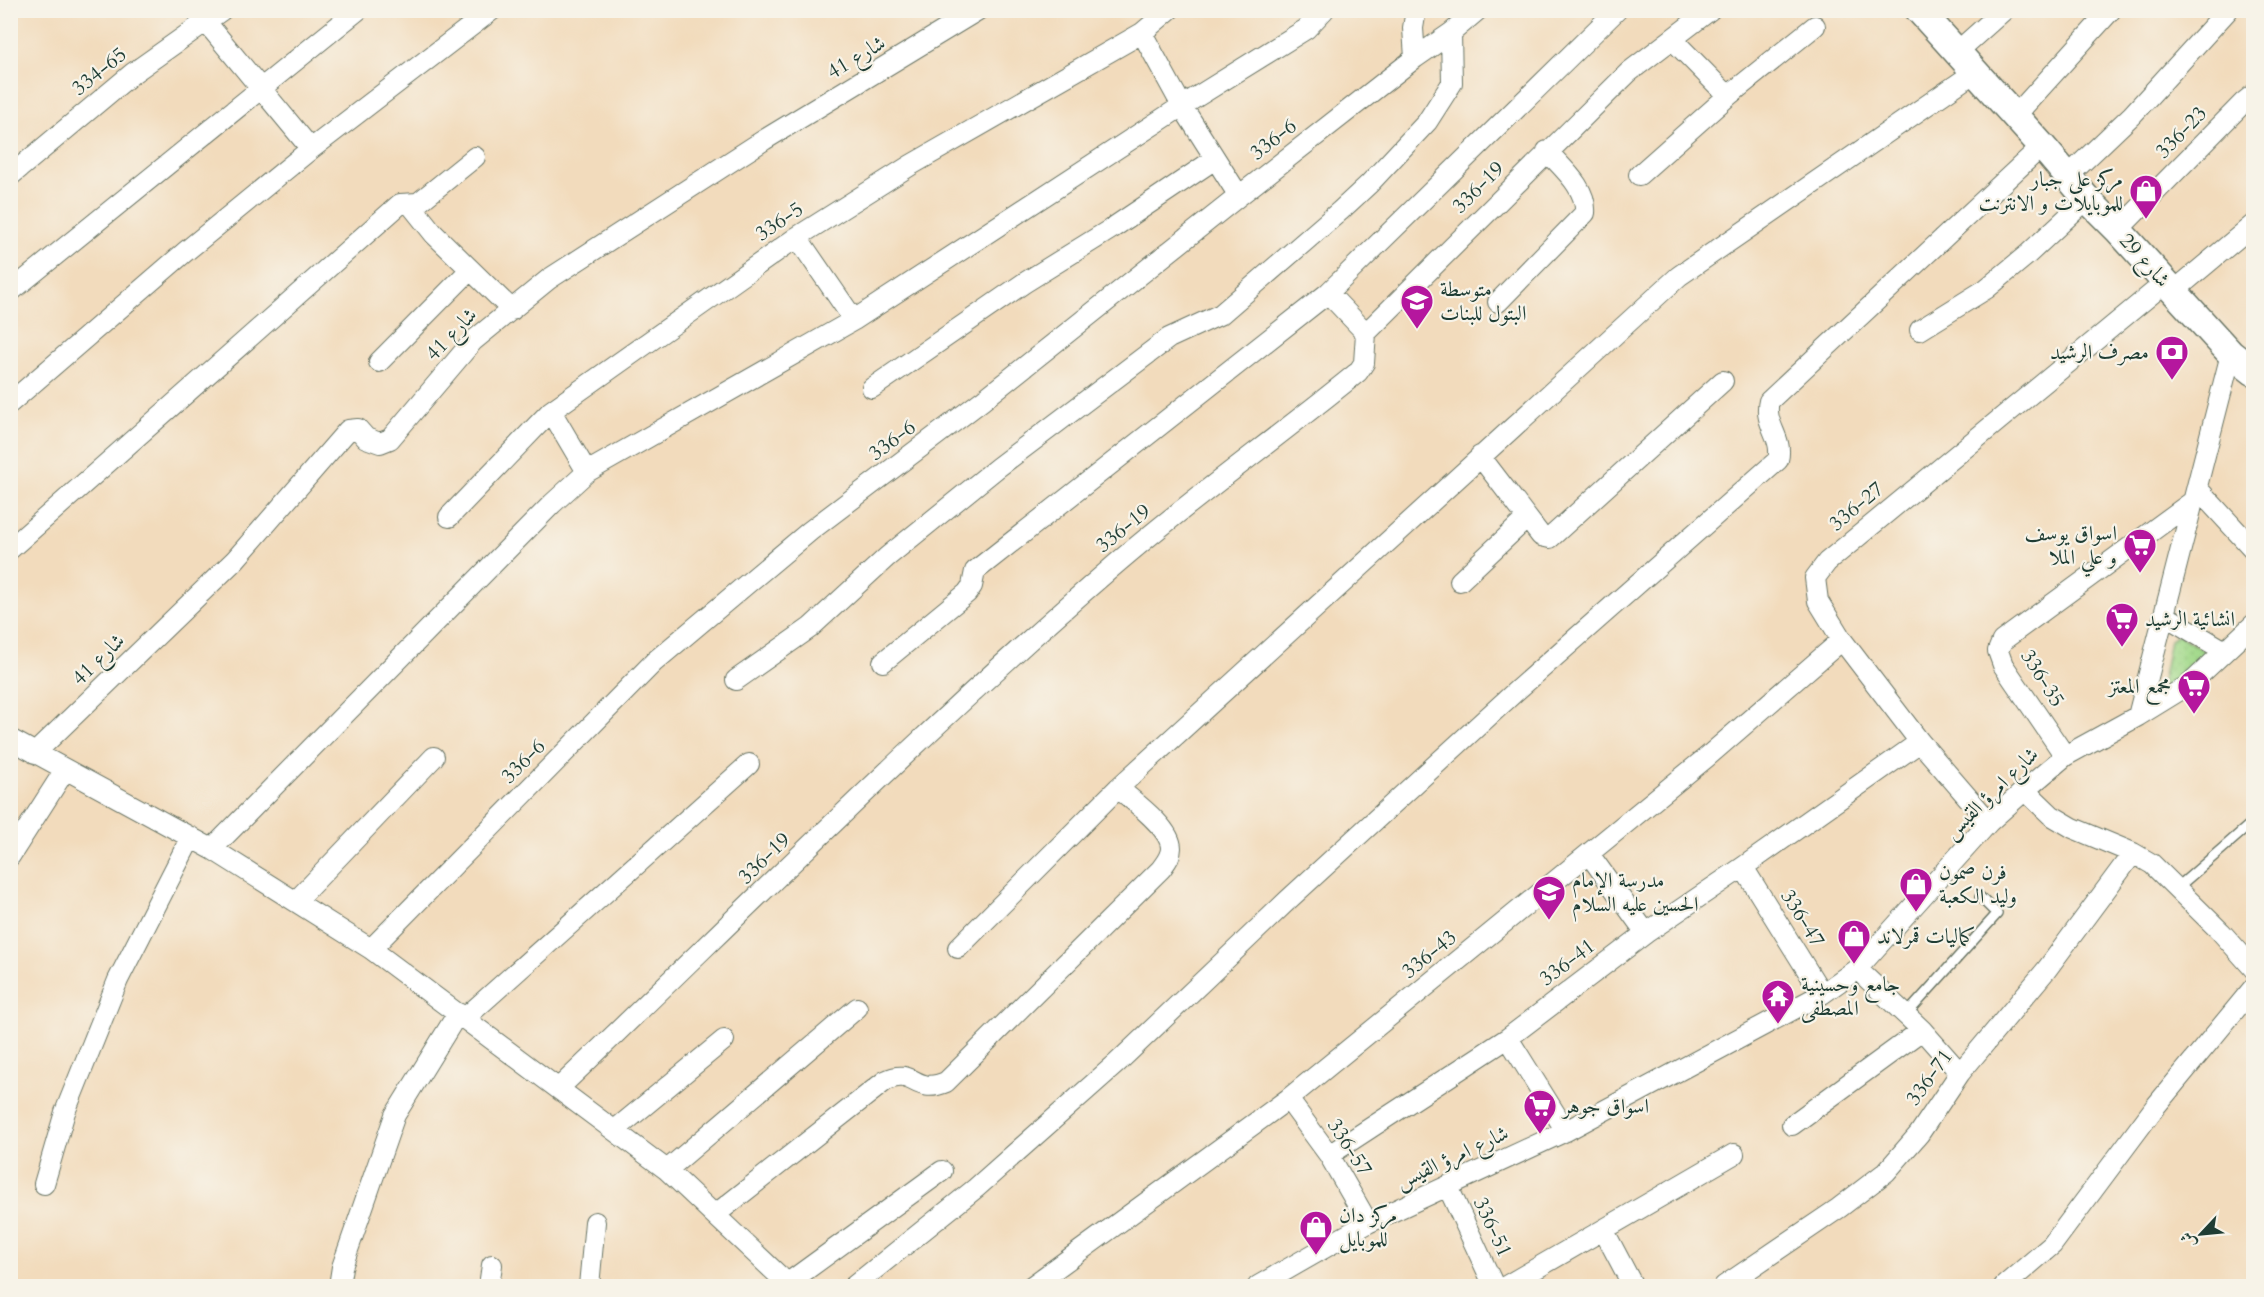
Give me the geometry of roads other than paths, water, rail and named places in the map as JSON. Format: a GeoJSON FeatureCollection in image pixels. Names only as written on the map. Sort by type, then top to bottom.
{"type":"FeatureCollection","features":[{"type":"Feature","properties":{"kind":"street","name":"334-65"},"geometry":{"type":"LineString","coordinates":[[10,176],[201,17],[222,10]]}},
{"type":"Feature","properties":{"kind":"street"},"geometry":{"type":"LineString","coordinates":[[10,292],[358,10]]}},
{"type":"Feature","properties":{"kind":"street"},"geometry":{"type":"LineString","coordinates":[[10,403],[185,252],[311,149],[492,10]]}},
{"type":"Feature","properties":{"kind":"street","name":"شارع 41"},"geometry":{"type":"LineString","coordinates":[[35,753],[235,560],[348,430],[358,429],[366,438],[380,442],[390,439],[473,341],[549,279],[764,141],[978,10]]}},
{"type":"Feature","properties":{"kind":"street","name":"336-5"},"geometry":{"type":"LineString","coordinates":[[449,518],[551,411],[797,237],[911,165],[1142,33],[1169,10]]}},
{"type":"Feature","properties":{"kind":"street"},"geometry":{"type":"LineString","coordinates":[[212,849],[543,513],[587,472],[854,320],[1182,106],[1306,29],[1324,10]]}},
{"type":"Feature","properties":{"kind":"street"},"geometry":{"type":"LineString","coordinates":[[1415,58],[1413,28],[1416,10]]}},
{"type":"Feature","properties":{"kind":"street","name":"336-6"},"geometry":{"type":"LineString","coordinates":[[371,949],[654,663],[810,531],[983,400],[1239,196],[1478,10]]}},
{"type":"Feature","properties":{"kind":"street"},"geometry":{"type":"LineString","coordinates":[[883,662],[967,593],[972,586],[975,571],[1328,293],[1617,10]]}},
{"type":"Feature","properties":{"kind":"street","name":"336-19"},"geometry":{"type":"LineString","coordinates":[[560,1088],[933,729],[1109,570],[1248,456],[1358,372],[1364,363],[1366,333],[1629,72],[1710,10]]}},
{"type":"Feature","properties":{"kind":"street","name":"شارع 29"},"geometry":{"type":"LineString","coordinates":[[1919,10],[2087,199],[2231,354],[2253,372]]}},
{"type":"Feature","properties":{"kind":"street"},"geometry":{"type":"LineString","coordinates":[[958,948],[1118,788],[1679,276],[1966,62],[2004,10]]}},
{"type":"Feature","properties":{"kind":"street"},"geometry":{"type":"LineString","coordinates":[[2015,116],[2111,10]]}},
{"type":"Feature","properties":{"kind":"street"},"geometry":{"type":"LineString","coordinates":[[2068,176],[2132,115],[2228,10]]}},
{"type":"Feature","properties":{"kind":"street"},"geometry":{"type":"LineString","coordinates":[[201,17],[311,149]]}},
{"type":"Feature","properties":{"kind":"street"},"geometry":{"type":"LineString","coordinates":[[1639,175],[1728,96],[1815,26]]}},
{"type":"Feature","properties":{"kind":"street"},"geometry":{"type":"LineString","coordinates":[[1142,33],[1182,106],[1239,196]]}},
{"type":"Feature","properties":{"kind":"street"},"geometry":{"type":"LineString","coordinates":[[736,680],[810,628],[886,557],[997,468],[1168,338],[1221,314],[1340,211],[1369,184],[1427,122],[1452,83],[1451,33]]}},
{"type":"Feature","properties":{"kind":"street"},"geometry":{"type":"LineString","coordinates":[[1672,39],[1728,96]]}},
{"type":"Feature","properties":{"kind":"street","name":"336-23"},"geometry":{"type":"LineString","coordinates":[[2118,230],[2253,94]]}},
{"type":"Feature","properties":{"kind":"street"},"geometry":{"type":"LineString","coordinates":[[854,1287],[975,1188],[1108,1071],[1288,900],[1515,692],[1778,460],[1780,446],[1766,412],[1769,401],[2042,146]]}},
{"type":"Feature","properties":{"kind":"street"},"geometry":{"type":"LineString","coordinates":[[1498,302],[1585,213],[1586,201],[1580,190],[1547,152]]}},
{"type":"Feature","properties":{"kind":"street"},"geometry":{"type":"LineString","coordinates":[[10,549],[400,204],[418,202],[476,157]]}},
{"type":"Feature","properties":{"kind":"street"},"geometry":{"type":"LineString","coordinates":[[872,388],[1024,283],[1111,229],[1215,159]]}},
{"type":"Feature","properties":{"kind":"street"},"geometry":{"type":"LineString","coordinates":[[1920,330],[1986,289],[2027,255],[2087,199]]}},
{"type":"Feature","properties":{"kind":"street"},"geometry":{"type":"LineString","coordinates":[[410,204],[434,234],[512,310]]}},
{"type":"Feature","properties":{"kind":"street","name":"336-27"},"geometry":{"type":"LineString","coordinates":[[1989,822],[1920,742],[1842,640],[1818,601],[1815,578],[1827,561],[2170,286],[2253,224]]}},
{"type":"Feature","properties":{"kind":"street"},"geometry":{"type":"LineString","coordinates":[[797,237],[854,320]]}},
{"type":"Feature","properties":{"kind":"street"},"geometry":{"type":"LineString","coordinates":[[379,362],[470,270]]}},
{"type":"Feature","properties":{"kind":"street"},"geometry":{"type":"LineString","coordinates":[[1328,293],[1366,333]]}},
{"type":"Feature","properties":{"kind":"street"},"geometry":{"type":"LineString","coordinates":[[2138,716],[2231,354]]}},
{"type":"Feature","properties":{"kind":"street"},"geometry":{"type":"LineString","coordinates":[[1480,456],[1541,536],[1550,538],[1723,381]]}},
{"type":"Feature","properties":{"kind":"street"},"geometry":{"type":"LineString","coordinates":[[551,411],[587,472]]}},
{"type":"Feature","properties":{"kind":"street"},"geometry":{"type":"LineString","coordinates":[[2195,494],[2253,550]]}},
{"type":"Feature","properties":{"kind":"street","name":"336-35"},"geometry":{"type":"LineString","coordinates":[[2065,756],[2003,665],[1998,651],[2002,641],[2195,494]]}},
{"type":"Feature","properties":{"kind":"street"},"geometry":{"type":"LineString","coordinates":[[1460,581],[1527,519]]}},
{"type":"Feature","properties":{"kind":"street"},"geometry":{"type":"LineString","coordinates":[[2164,615],[2225,651]]}},
{"type":"Feature","properties":{"kind":"street","name":"شارع امرؤ القيس"},"geometry":{"type":"LineString","coordinates":[[1258,1287],[1368,1222],[1566,1131],[1822,994],[1857,969],[1989,822],[2025,790],[2065,756],[2190,684],[2253,624]]}},
{"type":"Feature","properties":{"kind":"street","name":"336-43"},"geometry":{"type":"LineString","coordinates":[[1040,1285],[1288,1098],[1707,757],[1842,640]]}},
{"type":"Feature","properties":{"kind":"street"},"geometry":{"type":"LineString","coordinates":[[10,739],[212,849],[371,949],[667,1170],[789,1285],[942,1171]]}},
{"type":"Feature","properties":{"kind":"street","name":"336-41"},"geometry":{"type":"LineString","coordinates":[[1329,1155],[1508,1038],[1646,933],[1920,742]]}},
{"type":"Feature","properties":{"kind":"street"},"geometry":{"type":"LineString","coordinates":[[296,901],[434,757]]}},
{"type":"Feature","properties":{"kind":"street"},"geometry":{"type":"LineString","coordinates":[[339,1287],[342,1267],[395,1115],[461,1015],[749,764]]}},
{"type":"Feature","properties":{"kind":"street"},"geometry":{"type":"LineString","coordinates":[[10,856],[65,770]]}},
{"type":"Feature","properties":{"kind":"street"},"geometry":{"type":"LineString","coordinates":[[716,1214],[885,1081],[897,1075],[907,1076],[918,1085],[933,1087],[946,1082],[1161,869],[1171,849],[1164,829],[1118,788]]}},
{"type":"Feature","properties":{"kind":"street"},"geometry":{"type":"LineString","coordinates":[[2025,790],[2051,815],[2073,828],[2133,853],[2152,864],[2221,932],[2253,969]]}},
{"type":"Feature","properties":{"kind":"street"},"geometry":{"type":"LineString","coordinates":[[44,1184],[65,1112],[118,980],[190,837]]}},
{"type":"Feature","properties":{"kind":"street","name":"336-71"},"geometry":{"type":"LineString","coordinates":[[1724,1287],[1839,1208],[1886,1172],[1918,1134],[1960,1073],[2047,969],[2133,853]]}},
{"type":"Feature","properties":{"kind":"street"},"geometry":{"type":"LineString","coordinates":[[1589,854],[1646,933]]}},
{"type":"Feature","properties":{"kind":"street","name":"336-47"},"geometry":{"type":"LineString","coordinates":[[1743,867],[1822,994]]}},
{"type":"Feature","properties":{"kind":"street"},"geometry":{"type":"LineString","coordinates":[[1857,969],[1922,1030],[1960,1073]]}},
{"type":"Feature","properties":{"kind":"street"},"geometry":{"type":"LineString","coordinates":[[2004,1287],[2052,1245],[2155,1107],[2253,987]]}},
{"type":"Feature","properties":{"kind":"street"},"geometry":{"type":"LineString","coordinates":[[667,1170],[857,1008]]}},
{"type":"Feature","properties":{"kind":"street"},"geometry":{"type":"LineString","coordinates":[[1792,1125],[1922,1030]]}},
{"type":"Feature","properties":{"kind":"street"},"geometry":{"type":"LineString","coordinates":[[1508,1038],[1566,1131]]}},
{"type":"Feature","properties":{"kind":"street"},"geometry":{"type":"LineString","coordinates":[[615,1130],[724,1040]]}},
{"type":"Feature","properties":{"kind":"street","name":"336-57"},"geometry":{"type":"LineString","coordinates":[[1288,1098],[1329,1155],[1368,1222]]}},
{"type":"Feature","properties":{"kind":"street"},"geometry":{"type":"LineString","coordinates":[[1506,1287],[1734,1154]]}},
{"type":"Feature","properties":{"kind":"street","name":"336-51"},"geometry":{"type":"LineString","coordinates":[[1448,1187],[1494,1287]]}},
{"type":"Feature","properties":{"kind":"street"},"geometry":{"type":"LineString","coordinates":[[589,1287],[595,1222]]}},
{"type":"Feature","properties":{"kind":"street"},"geometry":{"type":"LineString","coordinates":[[1604,1231],[1633,1287]]}},
{"type":"Feature","properties":{"kind":"street"},"geometry":{"type":"LineString","coordinates":[[489,1287],[492,1265]]}},
{"type":"Feature","properties":{"kind":"lane"},"geometry":{"type":"LineString","coordinates":[[2177,888],[2253,821]]}},
{"type":"Feature","properties":{"kind":"lane"},"geometry":{"type":"LineString","coordinates":[[1906,1015],[1997,914],[1980,897]]}},
{"type":"Feature","properties":{"kind":"place","name":"مركز علي جبار للموبايلات و الانترنت"},"geometry":{"type":"Point","coordinates":[2146,220]}},
{"type":"Feature","properties":{"kind":"place","name":"متوسطة البتول للبنات"},"geometry":{"type":"Point","coordinates":[1417,330]}},
{"type":"Feature","properties":{"kind":"place","name":"مصرف الرشيد"},"geometry":{"type":"Point","coordinates":[2172,381]}},
{"type":"Feature","properties":{"kind":"place","name":"اسواق يوسف و علي الملا"},"geometry":{"type":"Point","coordinates":[2140,574]}},
{"type":"Feature","properties":{"kind":"place","name":"انشائية الرشيد"},"geometry":{"type":"Point","coordinates":[2122,648]}},
{"type":"Feature","properties":{"kind":"place","name":"مجمع المعتز"},"geometry":{"type":"Point","coordinates":[2194,715]}},
{"type":"Feature","properties":{"kind":"place","name":"فرن صمون وليد الكعبة"},"geometry":{"type":"Point","coordinates":[1916,913]}},
{"type":"Feature","properties":{"kind":"place","name":"مدرسة الإمام الحسين عليه السلام"},"geometry":{"type":"Point","coordinates":[1549,921]}},
{"type":"Feature","properties":{"kind":"place","name":"كماليات قمرلاند"},"geometry":{"type":"Point","coordinates":[1854,965]}},
{"type":"Feature","properties":{"kind":"place","name":"جامع وحسينية المصطفى"},"geometry":{"type":"Point","coordinates":[1778,1025]}},
{"type":"Feature","properties":{"kind":"place","name":"اسواق جوهر"},"geometry":{"type":"Point","coordinates":[1540,1135]}},
{"type":"Feature","properties":{"kind":"place","name":"مركز دان للموبايل"},"geometry":{"type":"Point","coordinates":[1316,1256]}}]}
